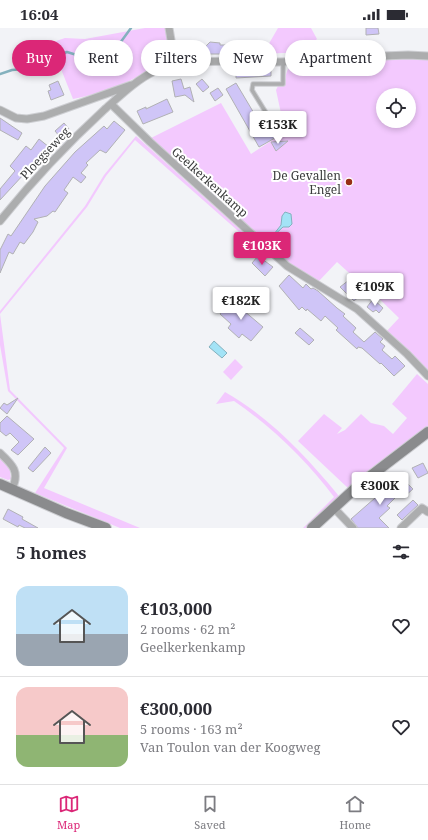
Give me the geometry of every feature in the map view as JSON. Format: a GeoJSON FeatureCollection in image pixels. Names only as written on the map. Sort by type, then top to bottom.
{"type":"FeatureCollection","features":[{"type":"Feature","properties":{"kind":"street"},"geometry":{"type":"LineString","coordinates":[[169,28],[171,40]]}},
{"type":"Feature","properties":{"kind":"street"},"geometry":{"type":"LineString","coordinates":[[211,62],[283,62],[388,55],[428,56]]}},
{"type":"Feature","properties":{"kind":"street"},"geometry":{"type":"LineString","coordinates":[[0,110],[16,118],[27,120],[44,116],[135,83],[147,76]]}},
{"type":"Feature","properties":{"kind":"street","name":"Ploegseweg"},"geometry":{"type":"LineString","coordinates":[[0,221],[57,155],[135,83]]}},
{"type":"Feature","properties":{"kind":"street","name":"Geelkerkenkamp"},"geometry":{"type":"LineString","coordinates":[[111,104],[155,147],[287,266],[352,306],[407,354],[428,376]]}},
{"type":"Feature","properties":{"kind":"street"},"geometry":{"type":"LineString","coordinates":[[312,528],[333,507],[389,461],[428,432]]}},
{"type":"Feature","properties":{"kind":"street"},"geometry":{"type":"LineString","coordinates":[[0,453],[16,473],[16,480],[12,489]]}},
{"type":"Feature","properties":{"kind":"street"},"geometry":{"type":"LineString","coordinates":[[0,484],[66,513],[106,528]]}},
{"type":"Feature","properties":{"kind":"street"},"geometry":{"type":"LineString","coordinates":[[333,507],[352,528]]}},
{"type":"Feature","properties":{"kind":"street"},"geometry":{"type":"LineString","coordinates":[[402,528],[422,508],[428,512]]}},
{"type":"Feature","properties":{"kind":"lane"},"geometry":{"type":"LineString","coordinates":[[276,129],[252,90],[253,84],[283,84],[283,62]]}},
{"type":"Feature","properties":{"kind":"shaded area"},"geometry":{"type":"Polygon","coordinates":[[[145,28],[166,28],[168,40],[141,40],[141,75],[105,91],[73,99],[64,76],[66,76],[66,40],[59,40],[65,38],[85,39],[145,28]]]}},
{"type":"Feature","properties":{"kind":"shaded area"},"geometry":{"type":"Polygon","coordinates":[[[278,28],[311,28],[317,39],[285,40],[285,53],[277,53],[277,40],[271,40],[278,28]]]}},
{"type":"Feature","properties":{"kind":"shaded area"},"geometry":{"type":"Polygon","coordinates":[[[386,59],[428,59],[428,371],[385,333],[399,318],[359,279],[357,280],[337,262],[318,282],[292,267],[149,139],[221,103],[251,154],[285,132],[276,90],[279,84],[285,80],[286,76],[386,76],[386,59]]]}},
{"type":"Feature","properties":{"kind":"shaded area"},"geometry":{"type":"Polygon","coordinates":[[[136,136],[252,240],[249,244],[249,242],[237,230],[135,140],[106,176],[87,207],[0,314],[0,311],[85,206],[104,175],[136,136]]]}},
{"type":"Feature","properties":{"kind":"shaded area"},"geometry":{"type":"Polygon","coordinates":[[[0,314],[10,390],[67,448],[44,488],[140,528],[120,528],[35,493],[64,448],[8,391],[0,345],[0,314]]]}},
{"type":"Feature","properties":{"kind":"shaded area"},"geometry":{"type":"Polygon","coordinates":[[[235,359],[243,367],[231,380],[223,372],[235,359]]]}},
{"type":"Feature","properties":{"kind":"shaded area"},"geometry":{"type":"Polygon","coordinates":[[[417,374],[428,384],[428,426],[349,489],[298,441],[324,414],[342,428],[337,434],[345,430],[361,414],[371,423],[384,426],[393,434],[407,418],[392,404],[417,374]]]}},
{"type":"Feature","properties":{"kind":"shaded area"},"geometry":{"type":"Polygon","coordinates":[[[225,392],[257,413],[272,425],[300,452],[338,495],[339,497],[308,528],[303,528],[334,497],[301,458],[262,422],[234,401],[216,404],[225,392]]]}},
{"type":"Feature","properties":{"kind":"shaded area"},"geometry":{"type":"Polygon","coordinates":[[[0,457],[12,471],[10,472],[11,479],[8,480],[0,477],[0,457]]]}},
{"type":"Feature","properties":{"kind":"water"},"geometry":{"type":"Polygon","coordinates":[[[285,212],[291,214],[292,224],[289,227],[283,227],[271,238],[281,225],[282,216],[285,212]]]}},
{"type":"Feature","properties":{"kind":"water"},"geometry":{"type":"Polygon","coordinates":[[[214,341],[227,353],[222,358],[209,347],[214,341]]]}},
{"type":"Feature","properties":{"kind":"building"},"geometry":{"type":"Polygon","coordinates":[[[366,28],[378,28],[379,34],[366,35],[366,28]]]}},
{"type":"Feature","properties":{"kind":"building"},"geometry":{"type":"Polygon","coordinates":[[[211,42],[219,43],[219,54],[211,54],[211,42]]]}},
{"type":"Feature","properties":{"kind":"building"},"geometry":{"type":"Polygon","coordinates":[[[236,76],[271,76],[236,78],[236,76]]]}},
{"type":"Feature","properties":{"kind":"building"},"geometry":{"type":"Polygon","coordinates":[[[181,79],[184,89],[190,87],[194,102],[185,95],[175,97],[172,81],[181,79]]]}},
{"type":"Feature","properties":{"kind":"building"},"geometry":{"type":"Polygon","coordinates":[[[202,79],[209,87],[203,92],[196,84],[202,79]]]}},
{"type":"Feature","properties":{"kind":"building"},"geometry":{"type":"Polygon","coordinates":[[[58,81],[64,95],[51,100],[48,91],[51,90],[49,85],[58,81]]]}},
{"type":"Feature","properties":{"kind":"building"},"geometry":{"type":"Polygon","coordinates":[[[236,83],[267,135],[271,132],[275,138],[259,147],[226,89],[236,83]]]}},
{"type":"Feature","properties":{"kind":"building"},"geometry":{"type":"Polygon","coordinates":[[[218,88],[223,95],[215,101],[210,93],[218,88]]]}},
{"type":"Feature","properties":{"kind":"building"},"geometry":{"type":"Polygon","coordinates":[[[167,99],[173,112],[143,124],[137,111],[146,107],[146,109],[167,99]]]}},
{"type":"Feature","properties":{"kind":"building"},"geometry":{"type":"Polygon","coordinates":[[[0,118],[22,133],[18,140],[0,130],[0,118]]]}},
{"type":"Feature","properties":{"kind":"building"},"geometry":{"type":"Polygon","coordinates":[[[114,121],[125,130],[106,153],[100,150],[86,163],[88,165],[81,173],[86,177],[81,183],[73,177],[64,190],[68,193],[55,212],[53,211],[47,216],[34,219],[38,222],[33,232],[24,244],[20,242],[13,254],[9,252],[0,273],[0,250],[8,234],[11,236],[45,186],[75,152],[104,126],[107,129],[114,121]]]}},
{"type":"Feature","properties":{"kind":"building"},"geometry":{"type":"Polygon","coordinates":[[[64,123],[69,129],[60,137],[55,131],[64,123]]]}},
{"type":"Feature","properties":{"kind":"building"},"geometry":{"type":"Polygon","coordinates":[[[39,139],[49,147],[0,200],[0,189],[15,171],[10,166],[26,146],[31,150],[39,139]]]}},
{"type":"Feature","properties":{"kind":"building"},"geometry":{"type":"Polygon","coordinates":[[[288,141],[276,151],[271,142],[288,141]]]}},
{"type":"Feature","properties":{"kind":"building"},"geometry":{"type":"Polygon","coordinates":[[[258,256],[273,267],[265,276],[252,263],[258,256]]]}},
{"type":"Feature","properties":{"kind":"building"},"geometry":{"type":"Polygon","coordinates":[[[289,275],[303,288],[306,284],[311,289],[313,288],[318,291],[345,314],[343,316],[356,328],[353,332],[364,342],[375,332],[383,339],[380,342],[385,346],[382,350],[392,359],[395,356],[405,366],[394,376],[381,363],[380,364],[362,348],[358,347],[357,349],[336,330],[338,328],[325,316],[321,321],[307,309],[306,311],[302,307],[299,310],[279,286],[289,275]]]}},
{"type":"Feature","properties":{"kind":"building"},"geometry":{"type":"Polygon","coordinates":[[[359,279],[365,287],[358,293],[361,295],[354,301],[340,287],[349,280],[353,285],[359,279]]]}},
{"type":"Feature","properties":{"kind":"building"},"geometry":{"type":"Polygon","coordinates":[[[230,299],[263,327],[251,341],[242,334],[239,338],[228,328],[231,324],[220,314],[230,299]]]}},
{"type":"Feature","properties":{"kind":"building"},"geometry":{"type":"Polygon","coordinates":[[[373,299],[383,308],[379,313],[376,310],[373,312],[367,307],[373,299]]]}},
{"type":"Feature","properties":{"kind":"building"},"geometry":{"type":"Polygon","coordinates":[[[300,328],[314,340],[309,345],[295,333],[300,328]]]}},
{"type":"Feature","properties":{"kind":"building"},"geometry":{"type":"Polygon","coordinates":[[[18,398],[7,414],[0,408],[4,403],[7,405],[18,398]]]}},
{"type":"Feature","properties":{"kind":"building"},"geometry":{"type":"Polygon","coordinates":[[[7,416],[34,439],[18,455],[11,450],[19,442],[10,433],[6,436],[0,431],[0,423],[7,416]]]}},
{"type":"Feature","properties":{"kind":"building"},"geometry":{"type":"Polygon","coordinates":[[[45,447],[51,453],[33,472],[28,468],[45,447]]]}},
{"type":"Feature","properties":{"kind":"building"},"geometry":{"type":"Polygon","coordinates":[[[423,463],[428,473],[418,478],[412,468],[423,463]]]}},
{"type":"Feature","properties":{"kind":"building"},"geometry":{"type":"Polygon","coordinates":[[[399,477],[413,489],[405,496],[401,492],[387,506],[390,508],[379,518],[389,528],[358,528],[351,519],[399,477]]]}},
{"type":"Feature","properties":{"kind":"building"},"geometry":{"type":"Polygon","coordinates":[[[413,500],[418,505],[402,520],[397,515],[413,500]]]}},
{"type":"Feature","properties":{"kind":"building"},"geometry":{"type":"Polygon","coordinates":[[[8,509],[23,517],[22,519],[38,528],[25,528],[19,525],[18,527],[3,519],[8,509]]]}},
{"type":"Feature","properties":{"kind":"waterway"},"geometry":{"type":"LineString","coordinates":[[122,40],[131,28]]}},
{"type":"Feature","properties":{"kind":"waterway"},"geometry":{"type":"LineString","coordinates":[[0,74],[12,70],[24,69],[67,52],[74,54]]}},
{"type":"Feature","properties":{"kind":"place","name":"De Gevallen Engel"},"geometry":{"type":"Point","coordinates":[349,182]}}]}
